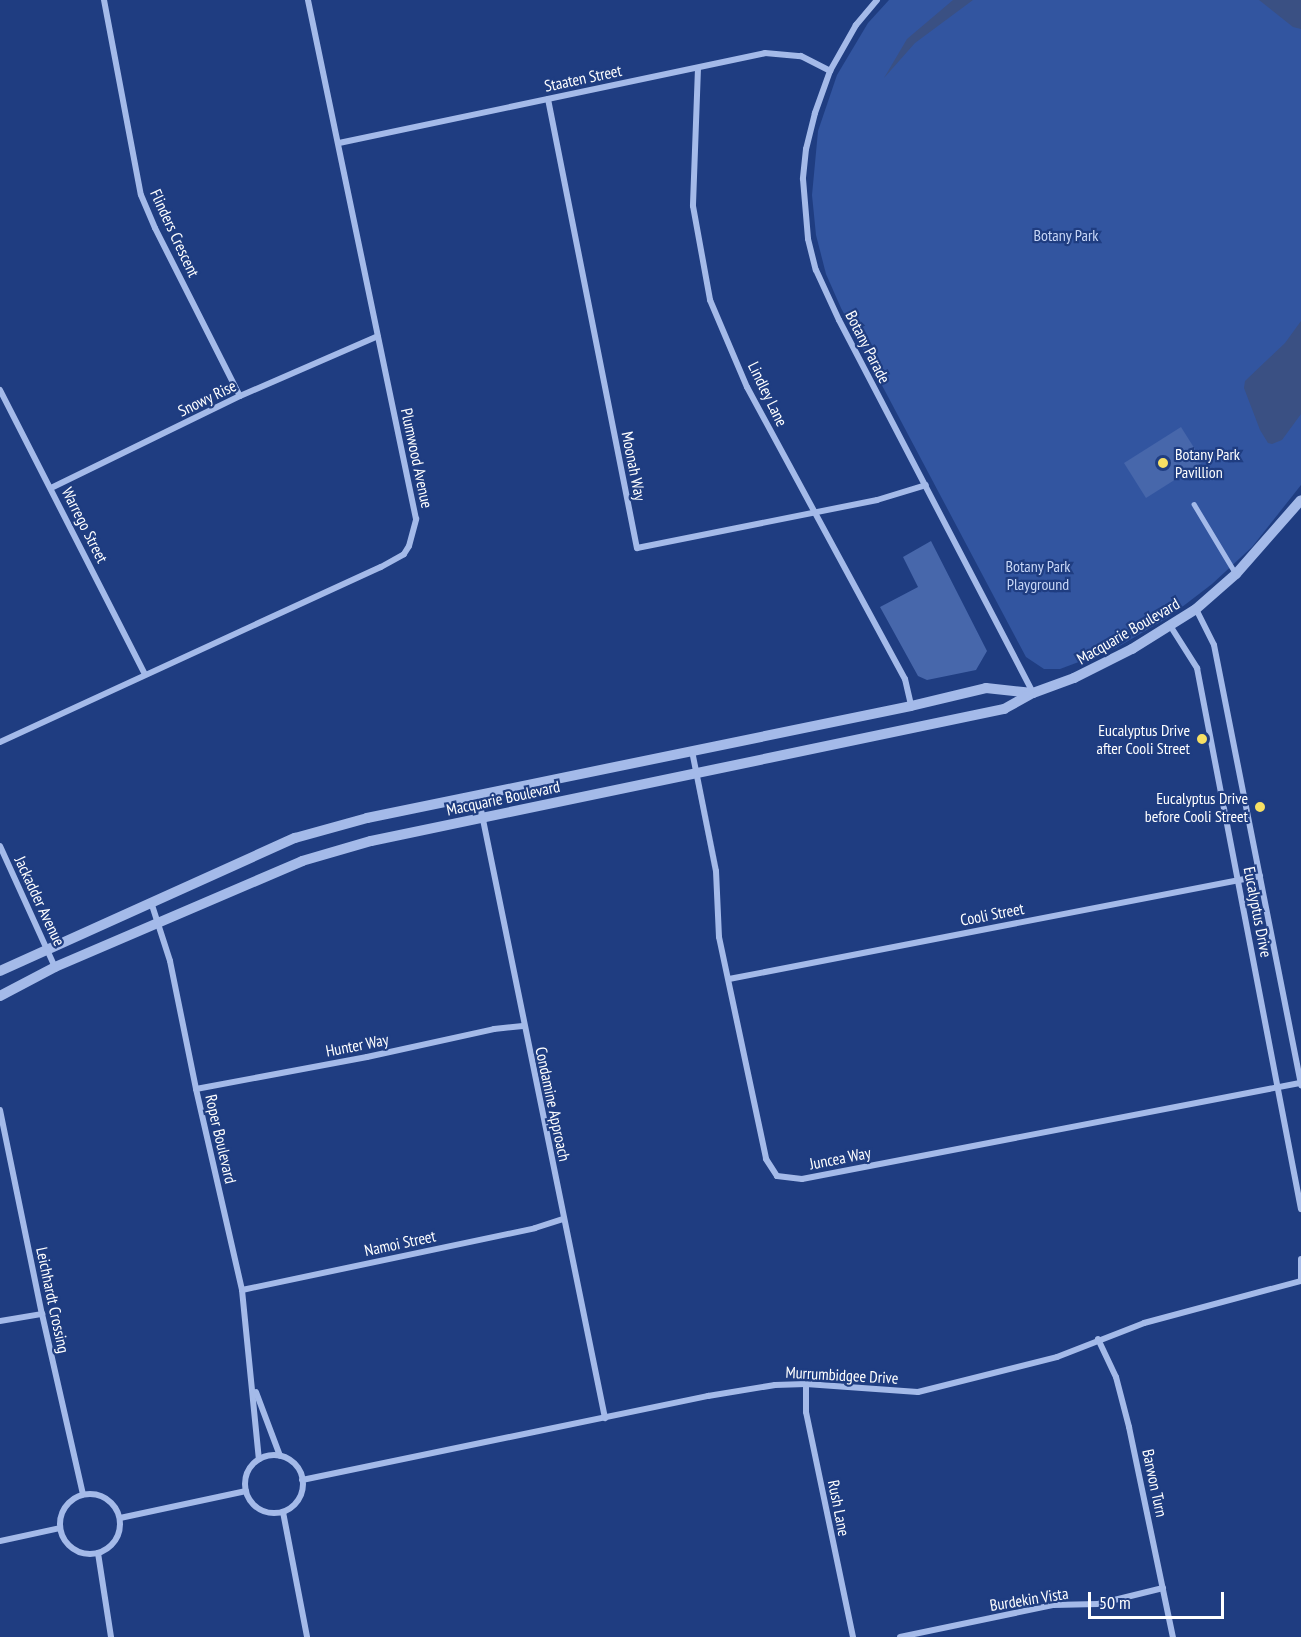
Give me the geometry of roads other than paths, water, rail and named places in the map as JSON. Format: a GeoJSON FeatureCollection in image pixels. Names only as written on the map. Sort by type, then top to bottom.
{"type":"FeatureCollection","features":[{"type":"Feature","properties":{"kind":"street","name":"Flinders Crescent"},"geometry":{"type":"LineString","coordinates":[[104,0],[141,195],[155,228],[240,396]]}},
{"type":"Feature","properties":{"kind":"street","name":"Plumwood Avenue"},"geometry":{"type":"LineString","coordinates":[[0,742],[381,567],[404,554],[409,546],[416,519],[308,0]]}},
{"type":"Feature","properties":{"kind":"street","name":"Botany Parade"},"geometry":{"type":"LineString","coordinates":[[877,0],[856,25],[830,71],[814,113],[806,150],[803,208],[808,239],[816,270],[839,320],[1033,693]]}},
{"type":"Feature","properties":{"kind":"street","name":"Staaten Street"},"geometry":{"type":"LineString","coordinates":[[339,143],[765,53],[801,56],[830,71]]}},
{"type":"Feature","properties":{"kind":"street","name":"Lindley Lane"},"geometry":{"type":"LineString","coordinates":[[698,68],[693,206],[710,300],[747,387],[905,679],[911,706]]}},
{"type":"Feature","properties":{"kind":"street","name":"Moonah Way"},"geometry":{"type":"LineString","coordinates":[[548,99],[637,548],[877,500],[926,485]]}},
{"type":"Feature","properties":{"kind":"street","name":"Snowy Rise"},"geometry":{"type":"LineString","coordinates":[[51,488],[240,396],[378,336]]}},
{"type":"Feature","properties":{"kind":"street","name":"Warrego Street"},"geometry":{"type":"LineString","coordinates":[[0,390],[145,674]]}},
{"type":"Feature","properties":{"kind":"street","name":"Macquarie Boulevard"},"geometry":{"type":"LineString","coordinates":[[0,996],[56,968],[302,861],[371,841],[1004,709],[1033,693],[1074,678],[1171,627],[1196,609],[1236,574],[1301,500]]}},
{"type":"Feature","properties":{"kind":"street","name":"Eucalyptus Drive"},"geometry":{"type":"LineString","coordinates":[[1196,609],[1214,645],[1301,1085]]}},
{"type":"Feature","properties":{"kind":"street","name":"Eucalyptus Drive"},"geometry":{"type":"LineString","coordinates":[[1171,627],[1197,669],[1301,1209]]}},
{"type":"Feature","properties":{"kind":"street","name":"Macquarie Boulevard"},"geometry":{"type":"LineString","coordinates":[[0,971],[295,838],[368,818],[911,706],[986,688],[1033,693]]}},
{"type":"Feature","properties":{"kind":"street","name":"Juncea Way"},"geometry":{"type":"LineString","coordinates":[[692,751],[716,872],[719,937],[766,1159],[777,1176],[802,1179],[1278,1087],[1301,1085]]}},
{"type":"Feature","properties":{"kind":"street","name":"Condamine Approach"},"geometry":{"type":"LineString","coordinates":[[478,795],[523,1026],[605,1418]]}},
{"type":"Feature","properties":{"kind":"street","name":"Jackadder Avenue"},"geometry":{"type":"LineString","coordinates":[[0,846],[56,968]]}},
{"type":"Feature","properties":{"kind":"street","name":"Cooli Street"},"geometry":{"type":"LineString","coordinates":[[729,979],[1260,876]]}},
{"type":"Feature","properties":{"kind":"street","name":"Roper Boulevard"},"geometry":{"type":"LineString","coordinates":[[151,901],[170,961],[196,1089],[242,1290],[254,1386],[255,1440],[259,1460]]}},
{"type":"Feature","properties":{"kind":"street","name":"Hunter Way"},"geometry":{"type":"LineString","coordinates":[[196,1089],[367,1057],[494,1029],[523,1026]]}},
{"type":"Feature","properties":{"kind":"street","name":"Leichhardt Crossing"},"geometry":{"type":"LineString","coordinates":[[0,1110],[42,1314],[83,1494]]}},
{"type":"Feature","properties":{"kind":"street","name":"Namoi Street"},"geometry":{"type":"LineString","coordinates":[[242,1290],[535,1228],[563,1219]]}},
{"type":"Feature","properties":{"kind":"street"},"geometry":{"type":"LineString","coordinates":[[1301,1259],[1301,1280]]}},
{"type":"Feature","properties":{"kind":"street","name":"Murrumbidgee Drive"},"geometry":{"type":"LineString","coordinates":[[302,1480],[708,1396],[775,1385],[806,1384],[918,1392],[1058,1357],[1098,1339],[1144,1323],[1301,1280]]}},
{"type":"Feature","properties":{"kind":"street"},"geometry":{"type":"LineString","coordinates":[[0,1321],[42,1314]]}},
{"type":"Feature","properties":{"kind":"street","name":"Barwon Turn"},"geometry":{"type":"LineString","coordinates":[[1098,1339],[1116,1377],[1127,1417],[1173,1637]]}},
{"type":"Feature","properties":{"kind":"street","name":"Rush Lane"},"geometry":{"type":"LineString","coordinates":[[806,1384],[806,1412],[853,1637]]}},
{"type":"Feature","properties":{"kind":"street","name":"Roper Boulevard"},"geometry":{"type":"LineString","coordinates":[[254,1386],[280,1456]]}},
{"type":"Feature","properties":{"kind":"street"},"geometry":{"type":"LineString","coordinates":[[280,1456],[295,1464],[302,1480],[300,1496],[296,1503],[283,1512],[264,1512],[250,1500],[246,1491],[248,1473],[259,1460],[280,1456]]}},
{"type":"Feature","properties":{"kind":"street"},"geometry":{"type":"LineString","coordinates":[[120,1518],[246,1491]]}},
{"type":"Feature","properties":{"kind":"street"},"geometry":{"type":"LineString","coordinates":[[83,1494],[102,1496],[111,1501],[120,1518],[120,1527],[114,1543],[99,1553],[78,1552],[69,1546],[60,1528],[62,1510],[75,1497],[83,1494]]}},
{"type":"Feature","properties":{"kind":"street"},"geometry":{"type":"LineString","coordinates":[[283,1512],[307,1637]]}},
{"type":"Feature","properties":{"kind":"street"},"geometry":{"type":"LineString","coordinates":[[0,1541],[60,1528]]}},
{"type":"Feature","properties":{"kind":"street"},"geometry":{"type":"LineString","coordinates":[[99,1553],[111,1637]]}},
{"type":"Feature","properties":{"kind":"street","name":"Burdekin Vista"},"geometry":{"type":"LineString","coordinates":[[900,1637],[1053,1605],[1098,1604],[1162,1588]]}},
{"type":"Feature","properties":{"kind":"lane"},"geometry":{"type":"LineString","coordinates":[[1194,504],[1236,574]]}},
{"type":"Feature","properties":{"kind":"place","name":"Botany Park Pavillion"},"geometry":{"type":"Point","coordinates":[1163,463]}},
{"type":"Feature","properties":{"kind":"place","name":"Eucalyptus Drive after Cooli Street"},"geometry":{"type":"Point","coordinates":[1202,739]}},
{"type":"Feature","properties":{"kind":"place","name":"Eucalyptus Drive before Cooli Street"},"geometry":{"type":"Point","coordinates":[1260,807]}},
{"type":"Feature","properties":{"kind":"park label","name":"Botany Park"},"geometry":{"type":"Point","coordinates":[1066,235]}},
{"type":"Feature","properties":{"kind":"park label","name":"Botany Park Playground"},"geometry":{"type":"Point","coordinates":[1038,575]}}]}
